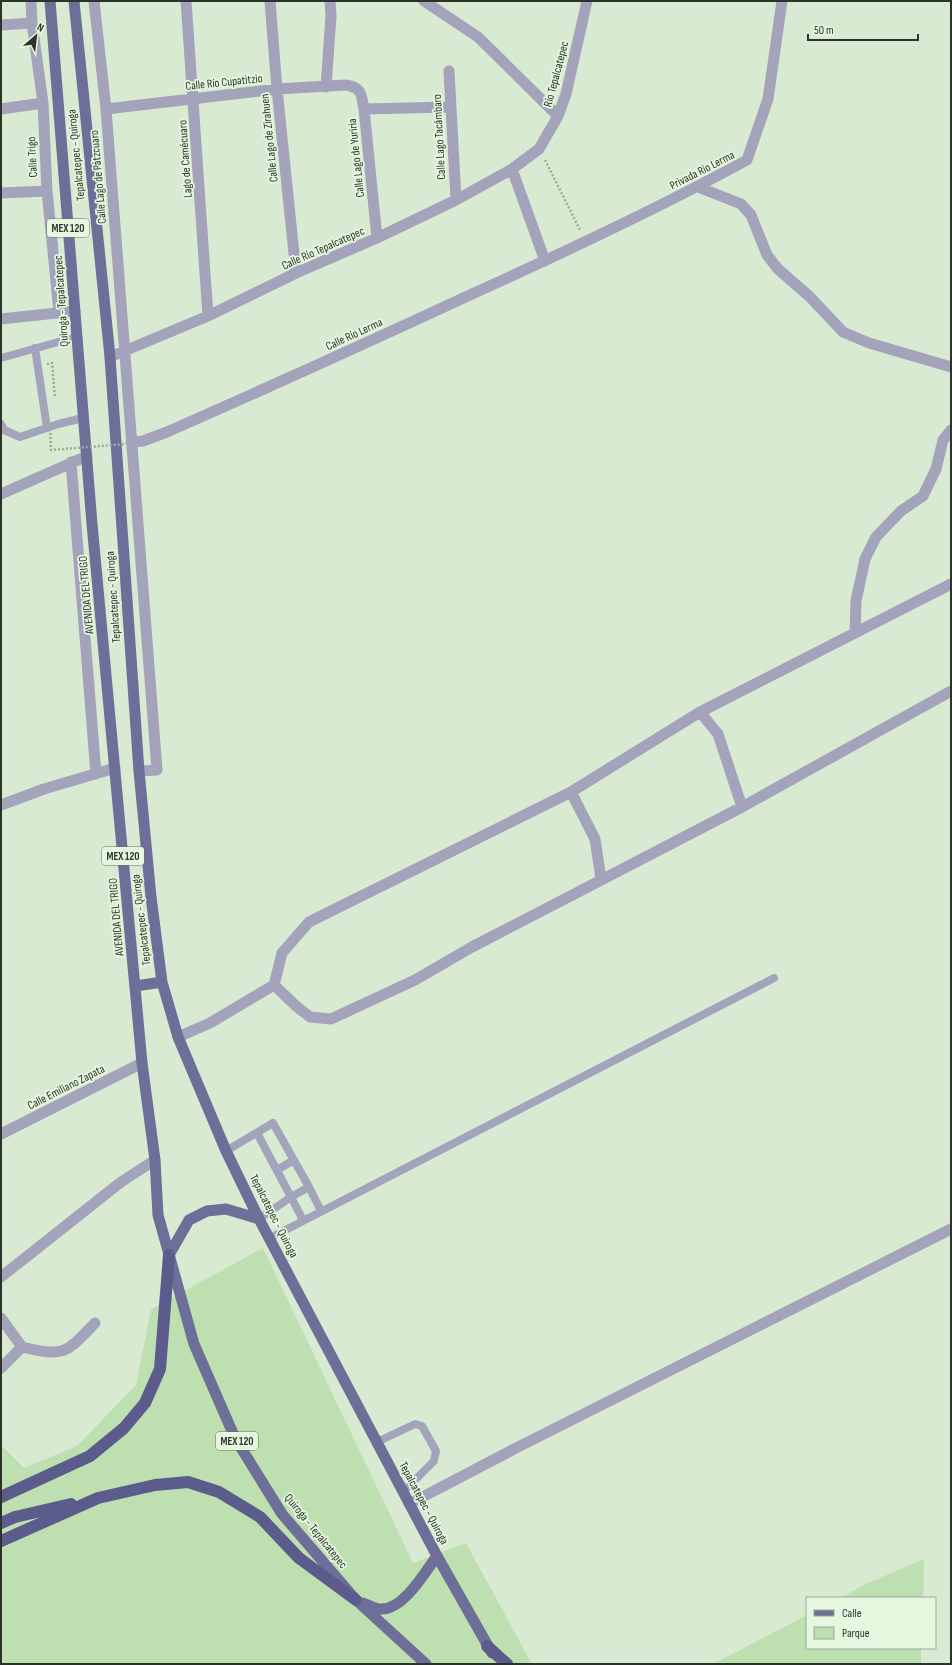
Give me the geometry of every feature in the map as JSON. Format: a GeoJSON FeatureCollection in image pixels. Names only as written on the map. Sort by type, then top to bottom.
{"type":"FeatureCollection","features":[{"type":"Feature","properties":{"kind":"highway"},"geometry":{"type":"LineString","coordinates":[[4,1496],[90,1456],[124,1428],[145,1403],[160,1369],[169,1255]]}},
{"type":"Feature","properties":{"kind":"highway"},"geometry":{"type":"LineString","coordinates":[[1,1523],[15,1517],[155,1485],[188,1482],[219,1492],[260,1517],[299,1558],[356,1600]]}},
{"type":"Feature","properties":{"kind":"highway"},"geometry":{"type":"LineString","coordinates":[[1,1541],[98,1498]]}},
{"type":"Feature","properties":{"kind":"highway"},"geometry":{"type":"LineString","coordinates":[[487,1646],[507,1664]]}},
{"type":"Feature","properties":{"kind":"main road","name":"Quiroga - Tepalcatepec"},"geometry":{"type":"LineString","coordinates":[[50,1],[76,337],[87,456]]}},
{"type":"Feature","properties":{"kind":"main road","name":"Tepalcatepec - Quiroga"},"geometry":{"type":"LineString","coordinates":[[74,1],[110,357],[139,771],[151,898],[162,982],[178,1037],[226,1151],[259,1219],[409,1504],[498,1664]]}},
{"type":"Feature","properties":{"kind":"main road","name":"AVENIDA DEL TRIGO"},"geometry":{"type":"LineString","coordinates":[[87,456],[142,1063],[155,1160],[158,1215],[169,1255]]}},
{"type":"Feature","properties":{"kind":"main road"},"geometry":{"type":"LineString","coordinates":[[136,986],[162,982]]}},
{"type":"Feature","properties":{"kind":"main road"},"geometry":{"type":"LineString","coordinates":[[169,1255],[188,1220],[207,1211],[226,1209],[259,1219]]}},
{"type":"Feature","properties":{"kind":"main road","name":"Quiroga - Tepalcatepec"},"geometry":{"type":"LineString","coordinates":[[169,1255],[194,1344],[235,1438],[282,1514],[356,1600],[426,1664]]}},
{"type":"Feature","properties":{"kind":"main road"},"geometry":{"type":"LineString","coordinates":[[356,1600],[380,1609],[394,1606],[409,1593],[437,1556]]}},
{"type":"Feature","properties":{"kind":"street","name":"Calle Trigo"},"geometry":{"type":"LineString","coordinates":[[31,1],[32,23],[43,104],[47,191],[59,312]]}},
{"type":"Feature","properties":{"kind":"street","name":"Calle Lago de Pátzcuaro"},"geometry":{"type":"LineString","coordinates":[[94,1],[106,109],[125,352],[129,443],[157,770],[139,771]]}},
{"type":"Feature","properties":{"kind":"street","name":"Lago de Camécuaro"},"geometry":{"type":"LineString","coordinates":[[186,1],[194,98],[208,316]]}},
{"type":"Feature","properties":{"kind":"street","name":"Calle Lago de Zirahuen"},"geometry":{"type":"LineString","coordinates":[[270,1],[277,89],[296,273]]}},
{"type":"Feature","properties":{"kind":"street"},"geometry":{"type":"LineString","coordinates":[[326,87],[331,16],[330,1]]}},
{"type":"Feature","properties":{"kind":"street"},"geometry":{"type":"LineString","coordinates":[[424,1],[478,37],[558,116]]}},
{"type":"Feature","properties":{"kind":"street","name":"Río Tepalcatepec"},"geometry":{"type":"LineString","coordinates":[[539,148],[558,116],[566,94],[587,1]]}},
{"type":"Feature","properties":{"kind":"street","name":"Privada Río Lerma"},"geometry":{"type":"LineString","coordinates":[[586,242],[698,187],[748,160],[768,99],[782,1]]}},
{"type":"Feature","properties":{"kind":"street"},"geometry":{"type":"LineString","coordinates":[[1,25],[32,23]]}},
{"type":"Feature","properties":{"kind":"street","name":"Calle Lago Tacámbaro"},"geometry":{"type":"LineString","coordinates":[[449,71],[456,200]]}},
{"type":"Feature","properties":{"kind":"street","name":"Calle Río Cupatitzio"},"geometry":{"type":"LineString","coordinates":[[106,109],[277,89],[346,85]]}},
{"type":"Feature","properties":{"kind":"street","name":"Calle Lago de Yuriria"},"geometry":{"type":"LineString","coordinates":[[346,85],[356,87],[361,92],[377,238]]}},
{"type":"Feature","properties":{"kind":"street"},"geometry":{"type":"LineString","coordinates":[[1,109],[43,104]]}},
{"type":"Feature","properties":{"kind":"street"},"geometry":{"type":"LineString","coordinates":[[364,109],[450,107]]}},
{"type":"Feature","properties":{"kind":"street","name":"Calle Río Tepalcatepec"},"geometry":{"type":"LineString","coordinates":[[110,357],[208,316],[296,273],[377,238],[456,200],[512,169],[539,148]]}},
{"type":"Feature","properties":{"kind":"street"},"geometry":{"type":"LineString","coordinates":[[512,169],[545,261]]}},
{"type":"Feature","properties":{"kind":"street"},"geometry":{"type":"LineString","coordinates":[[698,187],[741,204],[751,215],[767,255],[778,270],[810,298],[843,332],[869,343],[951,367]]}},
{"type":"Feature","properties":{"kind":"street"},"geometry":{"type":"LineString","coordinates":[[1,193],[47,191]]}},
{"type":"Feature","properties":{"kind":"street","name":"Calle Río Lerma"},"geometry":{"type":"LineString","coordinates":[[129,443],[143,441],[167,432],[586,242]]}},
{"type":"Feature","properties":{"kind":"street"},"geometry":{"type":"LineString","coordinates":[[1,319],[75,311]]}},
{"type":"Feature","properties":{"kind":"street"},"geometry":{"type":"LineString","coordinates":[[856,633],[856,602],[865,559],[876,537],[901,511],[923,496],[936,469],[943,440],[951,430]]}},
{"type":"Feature","properties":{"kind":"street"},"geometry":{"type":"LineString","coordinates":[[1,494],[87,456]]}},
{"type":"Feature","properties":{"kind":"street"},"geometry":{"type":"LineString","coordinates":[[72,462],[96,774]]}},
{"type":"Feature","properties":{"kind":"street"},"geometry":{"type":"LineString","coordinates":[[178,1037],[210,1023],[274,985],[282,953],[309,922],[570,792],[700,712],[951,584]]}},
{"type":"Feature","properties":{"kind":"street"},"geometry":{"type":"LineString","coordinates":[[274,985],[310,1017],[331,1019],[415,980],[472,947],[742,808],[951,691]]}},
{"type":"Feature","properties":{"kind":"street"},"geometry":{"type":"LineString","coordinates":[[700,712],[718,734],[742,808]]}},
{"type":"Feature","properties":{"kind":"street"},"geometry":{"type":"LineString","coordinates":[[1,805],[44,789],[115,768]]}},
{"type":"Feature","properties":{"kind":"street"},"geometry":{"type":"LineString","coordinates":[[570,792],[595,839],[602,879]]}},
{"type":"Feature","properties":{"kind":"street","name":"Calle Emiliano Zapata"},"geometry":{"type":"LineString","coordinates":[[1,1134],[142,1063]]}},
{"type":"Feature","properties":{"kind":"street"},"geometry":{"type":"LineString","coordinates":[[1,1277],[120,1182],[155,1160]]}},
{"type":"Feature","properties":{"kind":"street"},"geometry":{"type":"LineString","coordinates":[[409,1504],[520,1446],[951,1228]]}},
{"type":"Feature","properties":{"kind":"street"},"geometry":{"type":"LineString","coordinates":[[1,1318],[22,1347],[56,1353],[65,1350],[74,1344],[95,1323]]}},
{"type":"Feature","properties":{"kind":"street"},"geometry":{"type":"LineString","coordinates":[[1,1368],[22,1347]]}},
{"type":"Feature","properties":{"kind":"lane"},"geometry":{"type":"LineString","coordinates":[[1,358],[76,337]]}},
{"type":"Feature","properties":{"kind":"lane"},"geometry":{"type":"LineString","coordinates":[[35,348],[48,426]]}},
{"type":"Feature","properties":{"kind":"lane"},"geometry":{"type":"LineString","coordinates":[[1,424],[4,430],[20,437],[48,426],[84,418]]}},
{"type":"Feature","properties":{"kind":"lane"},"geometry":{"type":"LineString","coordinates":[[270,1238],[774,978]]}},
{"type":"Feature","properties":{"kind":"lane"},"geometry":{"type":"LineString","coordinates":[[226,1151],[273,1123],[321,1211]]}},
{"type":"Feature","properties":{"kind":"lane"},"geometry":{"type":"LineString","coordinates":[[257,1133],[304,1220]]}},
{"type":"Feature","properties":{"kind":"lane"},"geometry":{"type":"LineString","coordinates":[[277,1170],[294,1160]]}},
{"type":"Feature","properties":{"kind":"lane"},"geometry":{"type":"LineString","coordinates":[[259,1219],[291,1197],[309,1187]]}},
{"type":"Feature","properties":{"kind":"lane"},"geometry":{"type":"LineString","coordinates":[[377,1442],[415,1424],[422,1426],[436,1451],[434,1461],[403,1492]]}},
{"type":"Feature","properties":{"kind":"path"},"geometry":{"type":"LineString","coordinates":[[539,148],[586,242]]}},
{"type":"Feature","properties":{"kind":"path"},"geometry":{"type":"LineString","coordinates":[[48,426],[51,450],[129,443]]}},
{"type":"Feature","properties":{"kind":"green space"},"geometry":{"type":"Polygon","coordinates":[[[263,1248],[413,1563],[466,1543],[532,1664],[1,1664],[1,1445],[24,1468],[77,1446],[136,1385],[151,1309],[263,1248]]]}},
{"type":"Feature","properties":{"kind":"green space"},"geometry":{"type":"Polygon","coordinates":[[[924,1559],[923,1597],[842,1597],[868,1583],[924,1559]]]}},
{"type":"Feature","properties":{"kind":"green space"},"geometry":{"type":"Polygon","coordinates":[[[806,1616],[806,1649],[921,1649],[921,1664],[713,1664],[806,1616]]]}}]}
